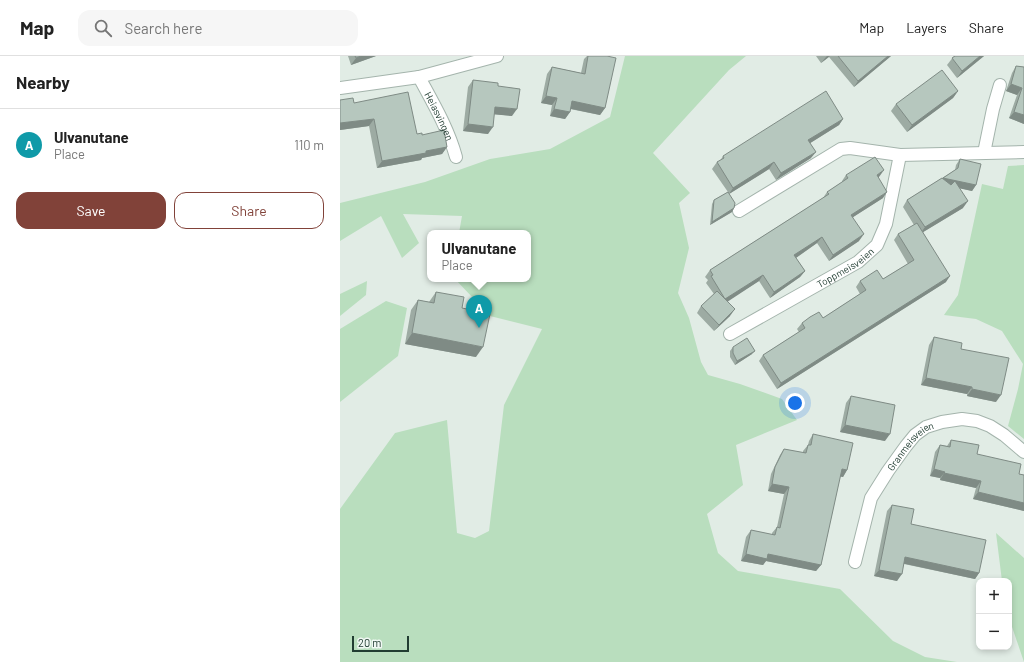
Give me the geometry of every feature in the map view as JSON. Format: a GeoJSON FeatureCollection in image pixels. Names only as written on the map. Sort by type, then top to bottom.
{"type":"FeatureCollection","features":[{"type":"Feature","properties":{"kind":"street"},"geometry":{"type":"LineString","coordinates":[[340,88],[419,77],[497,56]]}},
{"type":"Feature","properties":{"kind":"street","name":"Heiasvingen"},"geometry":{"type":"LineString","coordinates":[[419,77],[446,129],[456,157]]}},
{"type":"Feature","properties":{"kind":"street"},"geometry":{"type":"LineString","coordinates":[[984,153],[993,109],[1000,85]]}},
{"type":"Feature","properties":{"kind":"street"},"geometry":{"type":"LineString","coordinates":[[739,211],[841,150],[850,148],[900,155],[1024,152]]}},
{"type":"Feature","properties":{"kind":"street","name":"Toppmeisveien"},"geometry":{"type":"LineString","coordinates":[[730,334],[858,262],[877,245],[886,224],[900,155]]}},
{"type":"Feature","properties":{"kind":"street","name":"Granmeisveien"},"geometry":{"type":"LineString","coordinates":[[855,562],[871,498],[906,446],[915,435],[926,427],[942,422],[962,419],[977,421],[1004,434],[1024,452]]}},
{"type":"Feature","properties":{"kind":"green space"},"geometry":{"type":"Polygon","coordinates":[[[625,56],[746,56],[729,70],[653,153],[690,193],[679,203],[689,248],[678,293],[689,318],[701,362],[708,375],[740,384],[782,399],[797,420],[736,445],[743,485],[707,514],[718,553],[738,571],[840,589],[893,641],[925,657],[957,662],[340,662],[340,509],[395,433],[447,420],[457,533],[475,538],[489,531],[504,405],[542,329],[490,316],[458,282],[531,282],[531,230],[460,230],[462,216],[403,214],[419,243],[402,258],[381,216],[340,241],[340,203],[425,182],[490,159],[550,149],[610,117],[625,56]]]}},
{"type":"Feature","properties":{"kind":"green space"},"geometry":{"type":"Polygon","coordinates":[[[1024,165],[1024,439],[1008,426],[1023,364],[1002,331],[976,319],[944,315],[958,295],[982,184],[1003,189],[1008,166],[1024,165]]]}},
{"type":"Feature","properties":{"kind":"green space"},"geometry":{"type":"Polygon","coordinates":[[[367,281],[366,295],[340,316],[340,294],[367,281]]]}},
{"type":"Feature","properties":{"kind":"green space"},"geometry":{"type":"Polygon","coordinates":[[[386,301],[407,308],[398,356],[340,402],[340,329],[386,301]]]}},
{"type":"Feature","properties":{"kind":"green space"},"geometry":{"type":"Polygon","coordinates":[[[996,533],[1024,558],[1024,662],[1012,627],[1012,578],[1002,578],[996,533]]]}},
{"type":"Feature","properties":{"kind":"building"},"geometry":{"type":"Polygon","coordinates":[[[588,56],[607,56],[616,58],[605,108],[572,101],[570,112],[554,109],[557,98],[546,96],[552,67],[585,74],[588,56]]]}},
{"type":"Feature","properties":{"kind":"building"},"geometry":{"type":"Polygon","coordinates":[[[838,56],[888,56],[858,81],[838,56]]]}},
{"type":"Feature","properties":{"kind":"building"},"geometry":{"type":"Polygon","coordinates":[[[955,56],[980,56],[962,71],[952,58],[955,56]]]}},
{"type":"Feature","properties":{"kind":"building"},"geometry":{"type":"Polygon","coordinates":[[[1016,66],[1024,67],[1024,115],[1014,112],[1022,88],[1011,84],[1016,66]]]}},
{"type":"Feature","properties":{"kind":"building"},"geometry":{"type":"Polygon","coordinates":[[[942,70],[958,91],[912,125],[896,104],[942,70]]]}},
{"type":"Feature","properties":{"kind":"building"},"geometry":{"type":"Polygon","coordinates":[[[473,80],[498,83],[498,86],[520,89],[517,109],[495,107],[493,127],[468,124],[473,80]]]}},
{"type":"Feature","properties":{"kind":"building"},"geometry":{"type":"Polygon","coordinates":[[[826,91],[843,119],[808,140],[816,152],[781,173],[774,162],[733,188],[717,162],[724,158],[723,156],[826,91]]]}},
{"type":"Feature","properties":{"kind":"building"},"geometry":{"type":"Polygon","coordinates":[[[408,92],[417,134],[422,133],[422,135],[444,130],[447,147],[426,151],[426,153],[382,161],[374,119],[340,123],[340,100],[353,98],[354,103],[408,92]]]}},
{"type":"Feature","properties":{"kind":"building"},"geometry":{"type":"Polygon","coordinates":[[[875,157],[884,170],[877,175],[887,192],[851,215],[864,234],[833,255],[822,237],[794,255],[805,271],[774,292],[763,275],[725,299],[711,276],[713,275],[710,270],[829,194],[827,192],[848,178],[846,175],[875,157]]]}},
{"type":"Feature","properties":{"kind":"building"},"geometry":{"type":"Polygon","coordinates":[[[960,159],[981,164],[976,185],[943,178],[958,168],[960,159]]]}},
{"type":"Feature","properties":{"kind":"building"},"geometry":{"type":"Polygon","coordinates":[[[942,178],[951,185],[955,181],[968,201],[925,227],[907,200],[942,178]]]}},
{"type":"Feature","properties":{"kind":"building"},"geometry":{"type":"Polygon","coordinates":[[[728,192],[735,203],[734,208],[712,222],[714,200],[728,192]]]}},
{"type":"Feature","properties":{"kind":"building"},"geometry":{"type":"Polygon","coordinates":[[[917,223],[950,276],[781,383],[763,355],[805,328],[802,323],[810,317],[819,312],[823,318],[866,290],[860,281],[877,270],[883,279],[914,260],[898,234],[917,223]]]}},
{"type":"Feature","properties":{"kind":"building"},"geometry":{"type":"Polygon","coordinates":[[[717,291],[735,309],[719,325],[701,306],[717,291]]]}},
{"type":"Feature","properties":{"kind":"building"},"geometry":{"type":"Polygon","coordinates":[[[436,292],[464,297],[462,308],[490,314],[483,347],[412,333],[418,300],[434,303],[436,292]]]}},
{"type":"Feature","properties":{"kind":"building"},"geometry":{"type":"Polygon","coordinates":[[[934,337],[962,343],[961,349],[1009,358],[1001,395],[972,389],[972,387],[926,378],[934,337]]]}},
{"type":"Feature","properties":{"kind":"building"},"geometry":{"type":"Polygon","coordinates":[[[747,338],[755,351],[737,361],[733,353],[733,347],[747,338]]]}},
{"type":"Feature","properties":{"kind":"building"},"geometry":{"type":"Polygon","coordinates":[[[851,396],[895,405],[890,434],[845,425],[851,396]]]}},
{"type":"Feature","properties":{"kind":"building"},"geometry":{"type":"Polygon","coordinates":[[[813,434],[853,443],[847,470],[842,469],[821,565],[768,554],[767,559],[746,554],[751,530],[775,535],[777,527],[780,528],[789,487],[772,484],[775,467],[784,449],[806,453],[808,445],[811,445],[813,434]]]}},
{"type":"Feature","properties":{"kind":"building"},"geometry":{"type":"Polygon","coordinates":[[[951,440],[979,445],[977,454],[1021,464],[1019,474],[1024,475],[1024,503],[978,492],[981,481],[944,473],[945,472],[934,469],[940,445],[950,447],[951,440]]]}},
{"type":"Feature","properties":{"kind":"building"},"geometry":{"type":"Polygon","coordinates":[[[892,505],[914,509],[911,524],[986,540],[979,573],[905,557],[902,574],[879,570],[892,505]]]}},
{"type":"Feature","properties":{"kind":"place","name":"Ulvanutane"},"geometry":{"type":"Point","coordinates":[479,328]}}]}
